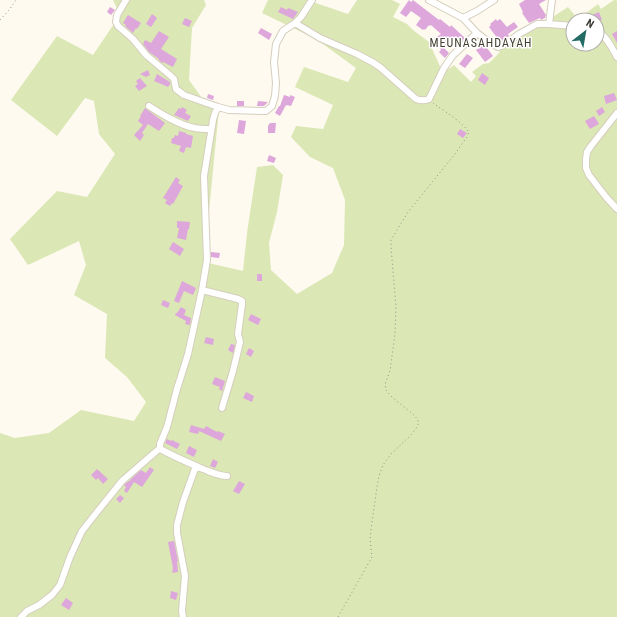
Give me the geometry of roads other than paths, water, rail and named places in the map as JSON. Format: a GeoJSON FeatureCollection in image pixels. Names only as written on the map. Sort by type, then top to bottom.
{"type":"FeatureCollection","features":[{"type":"Feature","properties":{"kind":"street"},"geometry":{"type":"LineString","coordinates":[[126,0],[117,16],[116,22],[118,26],[133,39],[146,55],[171,76],[174,80],[176,89],[184,95],[218,108],[229,110],[260,111],[266,111],[273,103],[276,83],[274,62],[276,44],[283,31],[295,23],[312,0]]}},
{"type":"Feature","properties":{"kind":"street"},"geometry":{"type":"LineString","coordinates":[[429,0],[463,18],[477,33],[498,47],[537,24],[565,25]]}},
{"type":"Feature","properties":{"kind":"street"},"geometry":{"type":"LineString","coordinates":[[463,18],[494,0]]}},
{"type":"Feature","properties":{"kind":"street"},"geometry":{"type":"LineString","coordinates":[[549,24],[552,0]]}},
{"type":"Feature","properties":{"kind":"street"},"geometry":{"type":"LineString","coordinates":[[295,23],[320,38],[366,58],[381,68],[416,99],[421,101],[427,100],[432,95],[444,68],[452,55],[477,33]]}},
{"type":"Feature","properties":{"kind":"street"},"geometry":{"type":"LineString","coordinates":[[605,39],[617,57]]}},
{"type":"Feature","properties":{"kind":"street"},"geometry":{"type":"LineString","coordinates":[[149,106],[162,115],[187,126],[211,129]]}},
{"type":"Feature","properties":{"kind":"street"},"geometry":{"type":"LineString","coordinates":[[21,617],[27,611],[39,605],[52,595],[60,585],[70,557],[82,532],[100,507],[122,481],[160,448],[188,354],[202,290],[207,260],[204,176],[211,129],[215,113],[218,108]]}},
{"type":"Feature","properties":{"kind":"street"},"geometry":{"type":"LineString","coordinates":[[617,113],[591,146],[587,152],[586,159],[586,168],[589,175],[617,209]]}},
{"type":"Feature","properties":{"kind":"street"},"geometry":{"type":"LineString","coordinates":[[202,290],[242,301],[238,334],[240,342],[222,408]]}},
{"type":"Feature","properties":{"kind":"street"},"geometry":{"type":"LineString","coordinates":[[160,448],[213,474],[227,476]]}},
{"type":"Feature","properties":{"kind":"street"},"geometry":{"type":"LineString","coordinates":[[184,617],[182,611],[185,576],[176,533],[183,502],[196,466]]}},
{"type":"Feature","properties":{"kind":"district","name":"MEUNASAHDAYAH"},"geometry":{"type":"Point","coordinates":[481,43]}}]}
